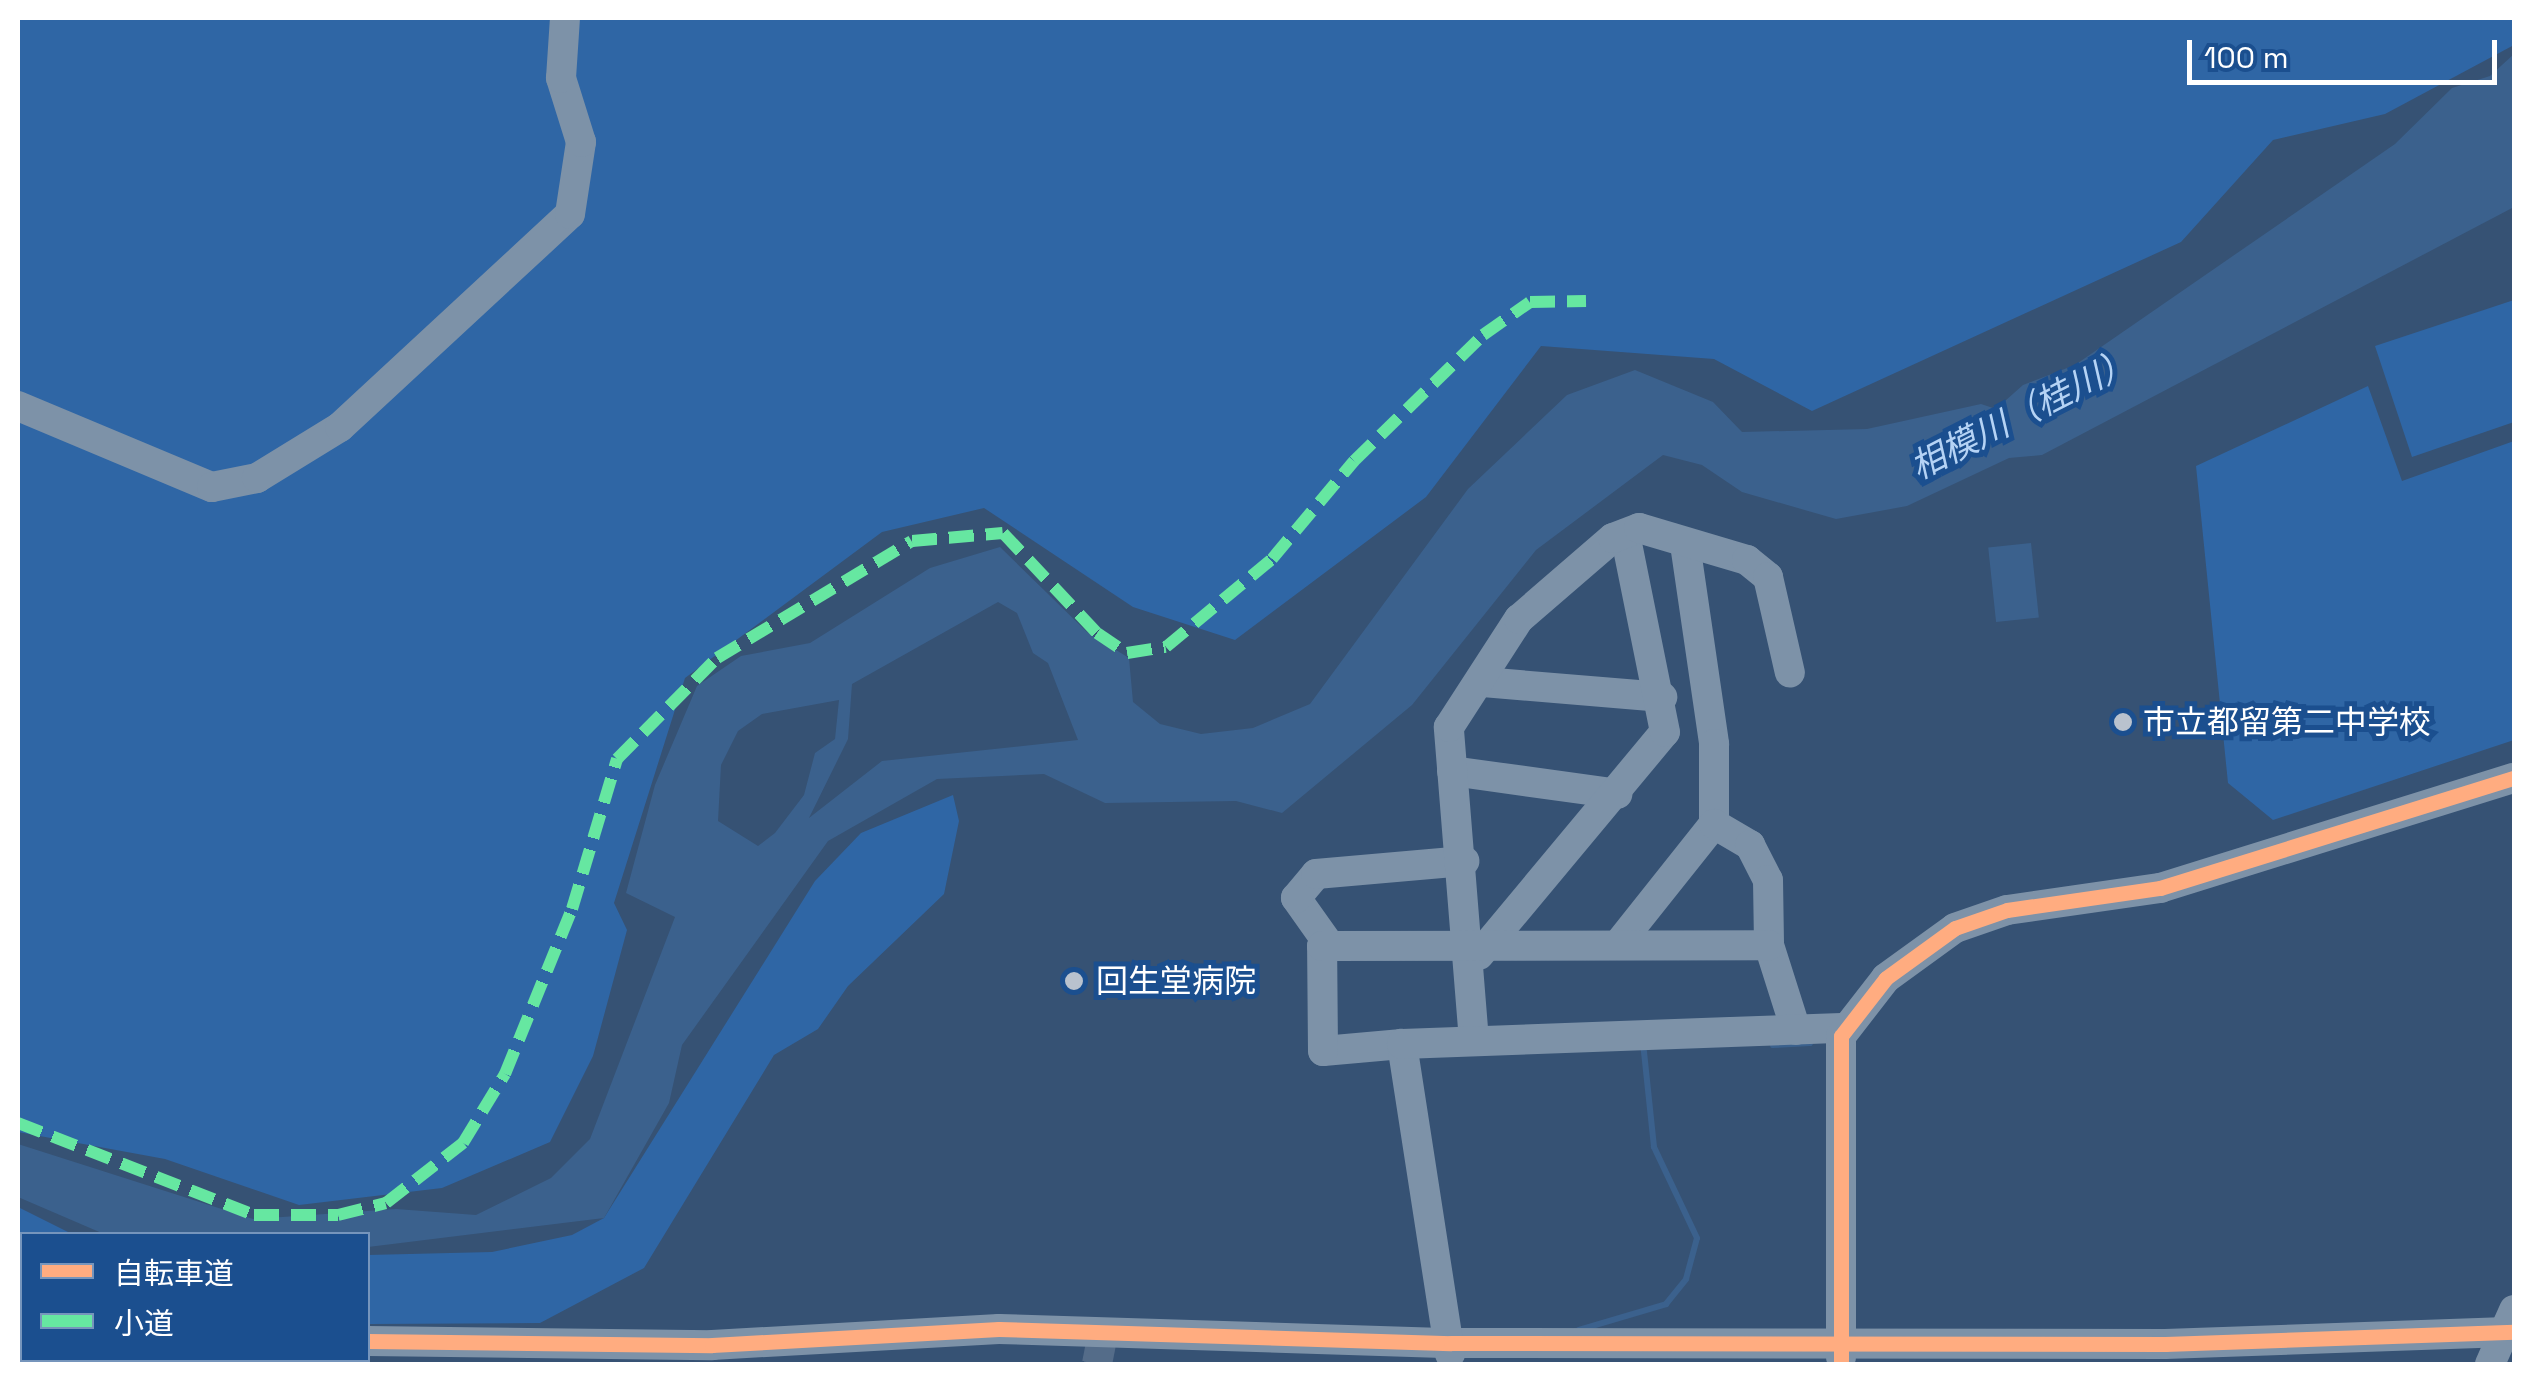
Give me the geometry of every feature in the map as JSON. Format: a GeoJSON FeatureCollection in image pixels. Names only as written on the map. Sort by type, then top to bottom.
{"type":"FeatureCollection","features":[{"type":"Feature","properties":{"kind":"street"},"geometry":{"type":"LineString","coordinates":[[18,406],[140,464],[212,487],[257,478],[340,426],[542,249],[581,182],[562,78],[565,18]]}},
{"type":"Feature","properties":{"kind":"street"},"geometry":{"type":"LineString","coordinates":[[1474,1041],[1474,953],[1450,727],[1542,592],[1639,528],[1747,560],[1768,577],[1790,674]]}},
{"type":"Feature","properties":{"kind":"street"},"geometry":{"type":"LineString","coordinates":[[1474,953],[1617,794],[1665,732],[1662,696],[1625,534]]}},
{"type":"Feature","properties":{"kind":"street"},"geometry":{"type":"LineString","coordinates":[[1620,942],[1714,824],[1714,744],[1685,544]]}},
{"type":"Feature","properties":{"kind":"street"},"geometry":{"type":"LineString","coordinates":[[1483,682],[1662,696]]}},
{"type":"Feature","properties":{"kind":"street"},"geometry":{"type":"LineString","coordinates":[[1452,771],[1617,794]]}},
{"type":"Feature","properties":{"kind":"street"},"geometry":{"type":"LineString","coordinates":[[1841,1350],[1842,1028],[1886,978],[1955,928],[2007,910],[2160,888],[2514,778]]}},
{"type":"Feature","properties":{"kind":"street"},"geometry":{"type":"LineString","coordinates":[[1714,824],[1750,845],[1768,880],[1769,945],[1796,1030]]}},
{"type":"Feature","properties":{"kind":"street"},"geometry":{"type":"LineString","coordinates":[[1330,946],[1296,898],[1316,874],[1464,861]]}},
{"type":"Feature","properties":{"kind":"street"},"geometry":{"type":"LineString","coordinates":[[1769,945],[1620,942],[1474,953],[1322,946],[1322,1051],[1402,1044],[1842,1028]]}},
{"type":"Feature","properties":{"kind":"street"},"geometry":{"type":"LineString","coordinates":[[1402,1044],[1450,1348]]}},
{"type":"Feature","properties":{"kind":"street"},"geometry":{"type":"LineString","coordinates":[[370,1341],[712,1345],[1102,1337],[1450,1348],[1841,1350],[2165,1344],[2511,1324]]}},
{"type":"Feature","properties":{"kind":"street"},"geometry":{"type":"LineString","coordinates":[[2490,1364],[2511,1324]]}},
{"type":"Feature","properties":{"kind":"shaded area"},"geometry":{"type":"Polygon","coordinates":[[[18,18],[2514,18],[2514,45],[2385,114],[2273,140],[2181,242],[1812,411],[1714,359],[1541,346],[1426,497],[1235,640],[1133,607],[984,508],[882,532],[685,678],[614,903],[627,930],[593,1056],[550,1142],[442,1188],[299,1205],[165,1159],[18,1132],[18,18]]]}},
{"type":"Feature","properties":{"kind":"shaded area"},"geometry":{"type":"Polygon","coordinates":[[[2514,300],[2514,422],[2412,457],[2375,346],[2514,300]]]}},
{"type":"Feature","properties":{"kind":"shaded area"},"geometry":{"type":"Polygon","coordinates":[[[2368,386],[2402,481],[2514,441],[2514,740],[2273,820],[2228,783],[2196,466],[2368,386]]]}},
{"type":"Feature","properties":{"kind":"shaded area"},"geometry":{"type":"Polygon","coordinates":[[[953,795],[959,821],[944,894],[848,986],[818,1029],[774,1055],[644,1268],[540,1323],[370,1324],[370,1255],[492,1252],[572,1235],[604,1218],[815,881],[861,833],[953,795]]]}},
{"type":"Feature","properties":{"kind":"shaded area"},"geometry":{"type":"Polygon","coordinates":[[[18,1207],[68,1232],[20,1232],[20,1252],[18,1207]]]}},
{"type":"Feature","properties":{"kind":"water","name":"相模川（桂川）"},"geometry":{"type":"Polygon","coordinates":[[[2514,54],[2514,207],[2042,455],[2009,458],[1907,506],[1836,519],[1742,492],[1702,465],[1663,455],[1536,550],[1412,705],[1282,813],[1236,801],[1105,803],[1044,774],[937,779],[828,841],[682,1045],[669,1103],[604,1218],[370,1247],[370,1232],[99,1232],[18,1197],[18,1144],[253,1219],[396,1209],[476,1215],[551,1178],[590,1139],[675,917],[626,893],[655,785],[697,686],[741,656],[810,643],[930,568],[1000,547],[1087,632],[1129,658],[1133,702],[1160,724],[1201,734],[1253,728],[1310,704],[1468,489],[1567,395],[1635,370],[1713,402],[1742,432],[1867,429],[1981,404],[1996,409],[2023,385],[2075,365],[2395,144],[2452,88],[2490,76],[2514,54]],[[998,602],[852,684],[848,739],[809,818],[882,761],[1078,740],[1048,663],[1033,653],[1017,613],[998,602]],[[839,700],[762,714],[738,731],[721,765],[718,821],[758,846],[775,833],[804,795],[815,753],[835,739],[839,700]]]}},
{"type":"Feature","properties":{"kind":"water"},"geometry":{"type":"Polygon","coordinates":[[[2031,543],[2039,618],[1996,622],[1988,547],[2031,543]]]}},
{"type":"Feature","properties":{"kind":"waterway"},"geometry":{"type":"LineString","coordinates":[[1579,1330],[1666,1304],[1686,1279],[1697,1238],[1654,1147],[1643,1042]]}},
{"type":"Feature","properties":{"kind":"waterway"},"geometry":{"type":"LineString","coordinates":[[1773,1045],[1810,1043]]}},
{"type":"Feature","properties":{"kind":"tunnel"},"geometry":{"type":"LineString","coordinates":[[1097,1364],[1101,1344]]}},
{"type":"Feature","properties":{"kind":"marked path"},"geometry":{"type":"LineString","coordinates":[[18,1123],[254,1215],[338,1215],[386,1203],[463,1143],[505,1074],[572,909],[617,759],[717,658],[912,541],[1003,533],[1097,633],[1127,653],[1166,647],[1272,559],[1354,461],[1483,335],[1530,302],[1586,301]]}},
{"type":"Feature","properties":{"kind":"cycle path"},"geometry":{"type":"LineString","coordinates":[[1841,1364],[1841,1036],[1886,978],[1955,928],[2007,910],[2160,888],[2514,778]]}},
{"type":"Feature","properties":{"kind":"cycle path"},"geometry":{"type":"LineString","coordinates":[[370,1341],[712,1345],[999,1329],[1451,1343],[2165,1344],[2514,1332]]}},
{"type":"Feature","properties":{"kind":"place","name":"市立都留第二中学校"},"geometry":{"type":"Point","coordinates":[2123,722]}},
{"type":"Feature","properties":{"kind":"place","name":"回生堂病院"},"geometry":{"type":"Point","coordinates":[1074,981]}}]}
